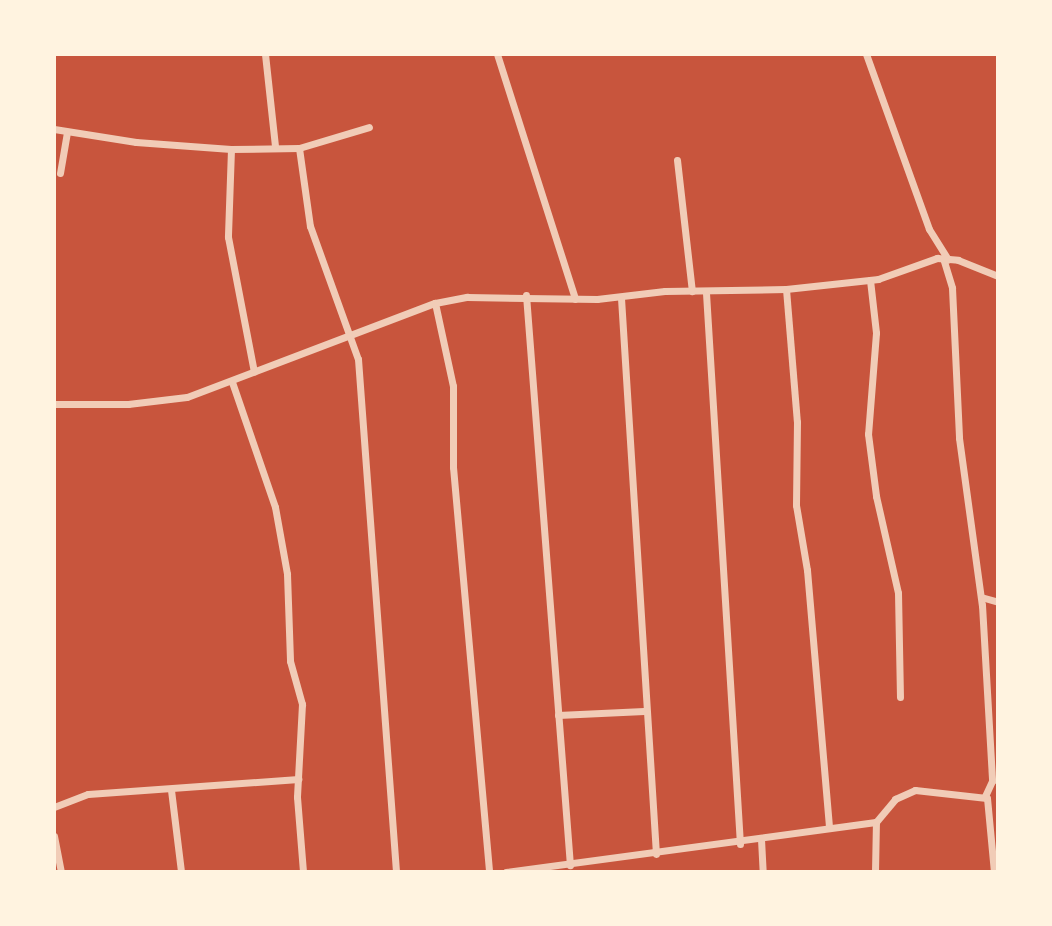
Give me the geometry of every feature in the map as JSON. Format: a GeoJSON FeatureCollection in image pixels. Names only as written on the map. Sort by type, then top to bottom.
{"type":"FeatureCollection","features":[{"type":"Feature","properties":{"kind":"street"},"geometry":{"type":"LineString","coordinates":[[265,54],[275,146]]}},
{"type":"Feature","properties":{"kind":"street"},"geometry":{"type":"LineString","coordinates":[[497,54],[575,299]]}},
{"type":"Feature","properties":{"kind":"street"},"geometry":{"type":"LineString","coordinates":[[866,54],[929,229],[945,259],[953,288],[959,438],[981,597],[995,781],[985,796],[994,872]]}},
{"type":"Feature","properties":{"kind":"street"},"geometry":{"type":"LineString","coordinates":[[54,129],[231,149],[275,146],[299,148],[369,127]]}},
{"type":"Feature","properties":{"kind":"street"},"geometry":{"type":"LineString","coordinates":[[60,173],[67,131]]}},
{"type":"Feature","properties":{"kind":"street"},"geometry":{"type":"LineString","coordinates":[[299,148],[310,226],[358,359],[386,692],[396,872]]}},
{"type":"Feature","properties":{"kind":"street"},"geometry":{"type":"LineString","coordinates":[[231,149],[230,248],[254,372]]}},
{"type":"Feature","properties":{"kind":"street"},"geometry":{"type":"LineString","coordinates":[[677,160],[692,292]]}},
{"type":"Feature","properties":{"kind":"street"},"geometry":{"type":"LineString","coordinates":[[54,404],[128,404],[187,397],[435,303],[526,296],[621,298],[692,292],[786,289],[870,280],[945,259],[998,276]]}},
{"type":"Feature","properties":{"kind":"street"},"geometry":{"type":"LineString","coordinates":[[870,280],[876,333],[869,434],[876,496],[898,593],[900,698]]}},
{"type":"Feature","properties":{"kind":"street"},"geometry":{"type":"LineString","coordinates":[[786,289],[797,422],[796,505],[807,569],[828,826]]}},
{"type":"Feature","properties":{"kind":"street"},"geometry":{"type":"LineString","coordinates":[[706,293],[740,844]]}},
{"type":"Feature","properties":{"kind":"street"},"geometry":{"type":"LineString","coordinates":[[526,296],[570,865]]}},
{"type":"Feature","properties":{"kind":"street"},"geometry":{"type":"LineString","coordinates":[[621,298],[644,711],[656,854]]}},
{"type":"Feature","properties":{"kind":"street"},"geometry":{"type":"LineString","coordinates":[[435,303],[453,386],[453,467],[489,872]]}},
{"type":"Feature","properties":{"kind":"street"},"geometry":{"type":"LineString","coordinates":[[232,382],[275,507],[287,574],[290,661],[302,704],[298,779],[303,872]]}},
{"type":"Feature","properties":{"kind":"street"},"geometry":{"type":"LineString","coordinates":[[981,597],[998,602]]}},
{"type":"Feature","properties":{"kind":"street"},"geometry":{"type":"LineString","coordinates":[[558,715],[644,711]]}},
{"type":"Feature","properties":{"kind":"street"},"geometry":{"type":"LineString","coordinates":[[54,807],[89,794],[171,790],[231,780],[298,779]]}},
{"type":"Feature","properties":{"kind":"street"},"geometry":{"type":"LineString","coordinates":[[171,790],[181,872]]}},
{"type":"Feature","properties":{"kind":"street"},"geometry":{"type":"LineString","coordinates":[[875,872],[876,822],[895,799],[915,790],[985,796]]}},
{"type":"Feature","properties":{"kind":"street"},"geometry":{"type":"LineString","coordinates":[[506,872],[740,844],[828,826],[876,822]]}},
{"type":"Feature","properties":{"kind":"street"},"geometry":{"type":"LineString","coordinates":[[54,836],[61,872]]}},
{"type":"Feature","properties":{"kind":"street"},"geometry":{"type":"LineString","coordinates":[[761,839],[763,872]]}}]}
